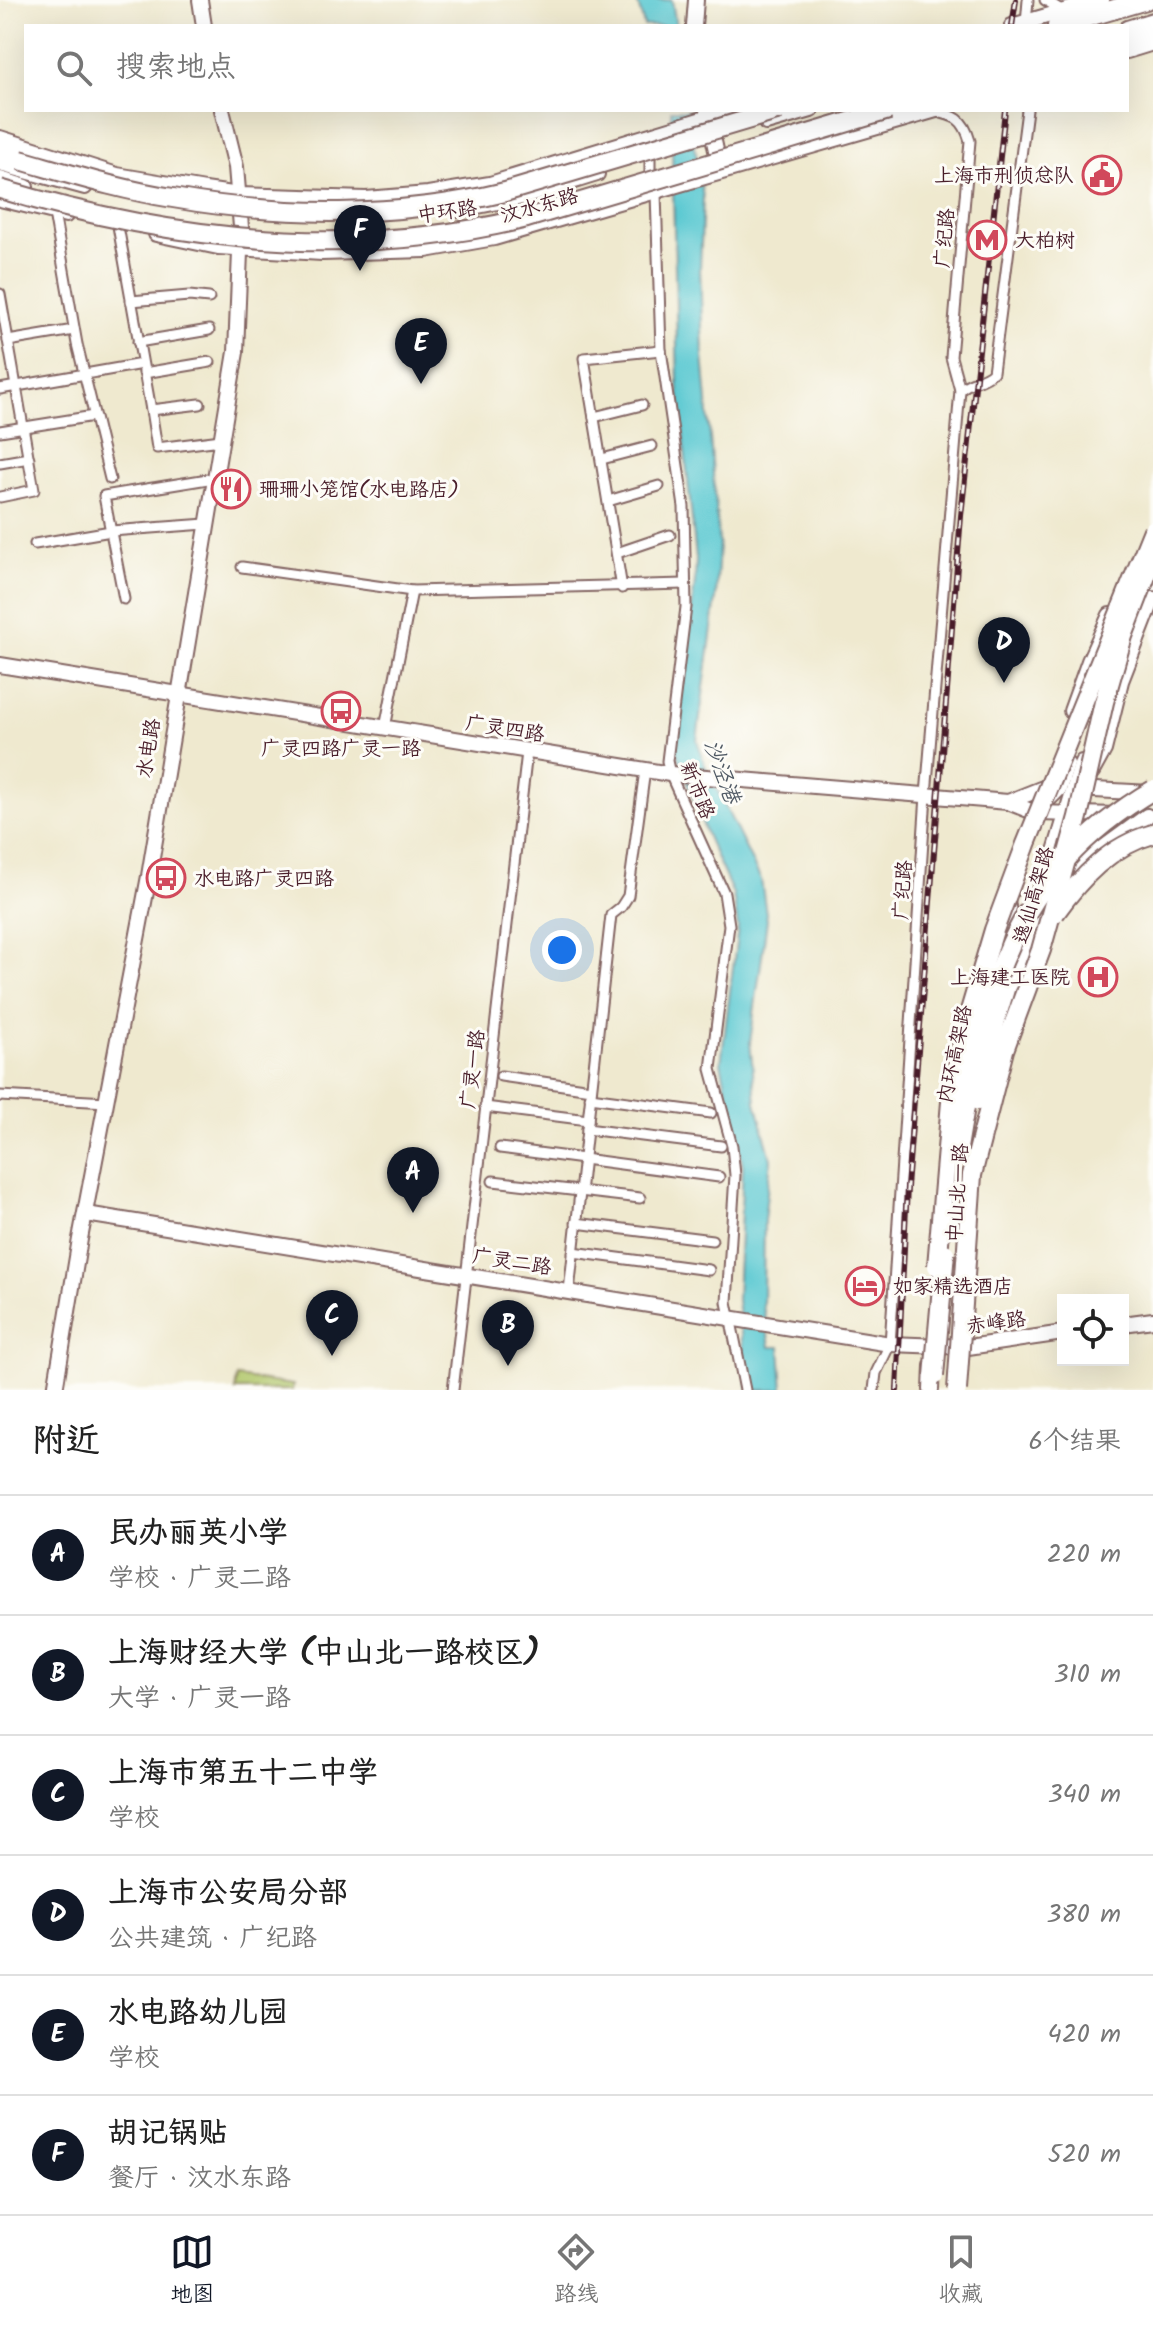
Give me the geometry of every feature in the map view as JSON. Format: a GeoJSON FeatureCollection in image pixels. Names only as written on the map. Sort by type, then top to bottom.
{"type":"FeatureCollection","features":[{"type":"Feature","properties":{"kind":"highway"},"geometry":{"type":"LineString","coordinates":[[1060,18],[1146,0]]}},
{"type":"Feature","properties":{"kind":"highway"},"geometry":{"type":"LineString","coordinates":[[1129,36],[1153,30]]}},
{"type":"Feature","properties":{"kind":"highway","name":"中环路"},"geometry":{"type":"LineString","coordinates":[[0,151],[20,160],[99,182],[170,198],[217,205],[328,212],[384,211],[467,202],[773,112]]}},
{"type":"Feature","properties":{"kind":"highway","name":"中环路"},"geometry":{"type":"LineString","coordinates":[[0,189],[87,213],[212,236],[312,243],[394,241],[488,228],[527,218],[882,112]]}},
{"type":"Feature","properties":{"kind":"highway","name":"逸仙高架路"},"geometry":{"type":"LineString","coordinates":[[938,1309],[937,1266],[952,1090],[967,1021],[994,930],[1026,844],[1153,530]]}},
{"type":"Feature","properties":{"kind":"highway","name":"逸仙高架路"},"geometry":{"type":"LineString","coordinates":[[957,1390],[972,1175],[1004,1050],[1041,950],[1123,636],[1153,558]]}},
{"type":"Feature","properties":{"kind":"highway","name":"内环高架路"},"geometry":{"type":"LineString","coordinates":[[933,1385],[938,1309],[954,1173],[970,1072],[986,1006],[1004,955],[1032,902],[1063,863],[1122,808],[1153,791]]}},
{"type":"Feature","properties":{"kind":"highway","name":"内环高架路"},"geometry":{"type":"LineString","coordinates":[[951,1390],[957,1260],[976,1109],[1025,937],[1048,899],[1100,842],[1133,815],[1152,817]]}},
{"type":"Feature","properties":{"kind":"highway"},"geometry":{"type":"LineString","coordinates":[[999,1021],[1040,934],[1069,894],[1109,854],[1130,841],[1152,817]]}},
{"type":"Feature","properties":{"kind":"highway"},"geometry":{"type":"LineString","coordinates":[[933,1385],[939,1152],[948,1056],[1006,886]]}},
{"type":"Feature","properties":{"kind":"main road"},"geometry":{"type":"LineString","coordinates":[[200,0],[204,24]]}},
{"type":"Feature","properties":{"kind":"main road"},"geometry":{"type":"LineString","coordinates":[[694,24],[696,0]]}},
{"type":"Feature","properties":{"kind":"main road"},"geometry":{"type":"LineString","coordinates":[[1027,24],[1060,18],[1102,0]]}},
{"type":"Feature","properties":{"kind":"main road"},"geometry":{"type":"LineString","coordinates":[[1089,24],[1153,6]]}},
{"type":"Feature","properties":{"kind":"main road"},"geometry":{"type":"LineString","coordinates":[[1129,27],[1153,20]]}},
{"type":"Feature","properties":{"kind":"main road"},"geometry":{"type":"LineString","coordinates":[[1129,50],[1153,43]]}},
{"type":"Feature","properties":{"kind":"main road","name":"水电路"},"geometry":{"type":"LineString","coordinates":[[55,1390],[149,876],[236,352],[241,231],[239,195],[236,167],[222,112]]}},
{"type":"Feature","properties":{"kind":"main road","name":"汶水东路"},"geometry":{"type":"LineString","coordinates":[[0,138],[117,175],[239,195],[366,199],[428,194],[490,184],[724,112]]}},
{"type":"Feature","properties":{"kind":"main road","name":"汶水东路"},"geometry":{"type":"LineString","coordinates":[[0,179],[135,215],[241,231],[304,236],[415,232],[477,222],[805,114],[832,112]]}},
{"type":"Feature","properties":{"kind":"main road","name":"汶水东路"},"geometry":{"type":"LineString","coordinates":[[0,199],[218,247],[322,253],[426,250],[494,238],[931,112]]}},
{"type":"Feature","properties":{"kind":"main road"},"geometry":{"type":"LineString","coordinates":[[784,156],[805,114]]}},
{"type":"Feature","properties":{"kind":"main road"},"geometry":{"type":"LineString","coordinates":[[703,117],[722,174]]}},
{"type":"Feature","properties":{"kind":"main road"},"geometry":{"type":"LineString","coordinates":[[73,160],[107,193]]}},
{"type":"Feature","properties":{"kind":"main road","name":"汶水东路"},"geometry":{"type":"LineString","coordinates":[[0,164],[160,204],[240,214],[362,219],[439,213],[523,197],[650,165]]}},
{"type":"Feature","properties":{"kind":"main road"},"geometry":{"type":"LineString","coordinates":[[439,213],[471,187]]}},
{"type":"Feature","properties":{"kind":"main road"},"geometry":{"type":"LineString","coordinates":[[450,246],[477,222]]}},
{"type":"Feature","properties":{"kind":"main road","name":"中山北一路"},"geometry":{"type":"LineString","coordinates":[[1049,786],[1089,661],[1153,516]]}},
{"type":"Feature","properties":{"kind":"main road"},"geometry":{"type":"LineString","coordinates":[[1074,789],[1110,659],[1153,567]]}},
{"type":"Feature","properties":{"kind":"main road","name":"中山北一路"},"geometry":{"type":"LineString","coordinates":[[965,1390],[980,1144],[999,1021],[1074,789],[1096,768],[1104,750],[1121,681],[1153,599]]}},
{"type":"Feature","properties":{"kind":"main road","name":"中山北一路"},"geometry":{"type":"LineString","coordinates":[[933,1385],[943,1159],[958,1068],[1010,922],[1006,886],[1036,813],[1070,753],[1085,711],[1108,618]]}},
{"type":"Feature","properties":{"kind":"main road","name":"广灵四路"},"geometry":{"type":"LineString","coordinates":[[0,665],[674,774],[1008,802],[1036,813],[1152,817]]}},
{"type":"Feature","properties":{"kind":"main road"},"geometry":{"type":"LineString","coordinates":[[1049,786],[1153,791]]}},
{"type":"Feature","properties":{"kind":"main road","name":"广灵四路"},"geometry":{"type":"LineString","coordinates":[[1008,802],[1049,786]]}},
{"type":"Feature","properties":{"kind":"main road","name":"广灵二路"},"geometry":{"type":"LineString","coordinates":[[86,1214],[890,1344],[933,1347]]}},
{"type":"Feature","properties":{"kind":"main road"},"geometry":{"type":"LineString","coordinates":[[1129,1323],[1153,1320]]}},
{"type":"Feature","properties":{"kind":"main road","name":"赤峰路"},"geometry":{"type":"LineString","coordinates":[[933,1347],[968,1347],[1057,1334]]}},
{"type":"Feature","properties":{"kind":"street"},"geometry":{"type":"LineString","coordinates":[[1021,24],[1028,0]]}},
{"type":"Feature","properties":{"kind":"street"},"geometry":{"type":"LineString","coordinates":[[1045,0],[1060,18]]}},
{"type":"Feature","properties":{"kind":"street","name":"广纪路"},"geometry":{"type":"LineString","coordinates":[[874,1390],[876,1373],[890,1344],[926,795],[960,390],[951,357],[970,141],[966,127],[955,116],[938,112]]}},
{"type":"Feature","properties":{"kind":"street"},"geometry":{"type":"LineString","coordinates":[[960,390],[993,372],[1027,112]]}},
{"type":"Feature","properties":{"kind":"street","name":"新市路"},"geometry":{"type":"LineString","coordinates":[[656,134],[650,165],[656,193],[661,350],[684,507],[686,607],[667,746],[674,774],[724,893],[728,910],[728,933],[711,1069],[732,1146],[735,1175],[727,1294],[734,1317],[745,1390]]}},
{"type":"Feature","properties":{"kind":"street"},"geometry":{"type":"LineString","coordinates":[[54,213],[74,330],[110,479]]}},
{"type":"Feature","properties":{"kind":"street"},"geometry":{"type":"LineString","coordinates":[[118,226],[157,448],[221,440]]}},
{"type":"Feature","properties":{"kind":"street"},"geometry":{"type":"LineString","coordinates":[[0,294],[2,321],[8,341],[5,356],[16,386],[34,490],[0,497]]}},
{"type":"Feature","properties":{"kind":"street"},"geometry":{"type":"LineString","coordinates":[[131,301],[189,296],[209,298]]}},
{"type":"Feature","properties":{"kind":"street"},"geometry":{"type":"LineString","coordinates":[[8,341],[74,330]]}},
{"type":"Feature","properties":{"kind":"street"},"geometry":{"type":"LineString","coordinates":[[138,342],[209,330]]}},
{"type":"Feature","properties":{"kind":"street"},"geometry":{"type":"LineString","coordinates":[[622,588],[584,358],[661,350]]}},
{"type":"Feature","properties":{"kind":"street"},"geometry":{"type":"LineString","coordinates":[[0,389],[84,374],[210,362]]}},
{"type":"Feature","properties":{"kind":"street"},"geometry":{"type":"LineString","coordinates":[[151,410],[200,404]]}},
{"type":"Feature","properties":{"kind":"street"},"geometry":{"type":"LineString","coordinates":[[594,417],[642,405]]}},
{"type":"Feature","properties":{"kind":"street"},"geometry":{"type":"LineString","coordinates":[[0,431],[94,416]]}},
{"type":"Feature","properties":{"kind":"street"},"geometry":{"type":"LineString","coordinates":[[602,459],[652,446]]}},
{"type":"Feature","properties":{"kind":"street"},"geometry":{"type":"LineString","coordinates":[[0,463],[29,458]]}},
{"type":"Feature","properties":{"kind":"street"},"geometry":{"type":"LineString","coordinates":[[124,599],[104,496],[214,478]]}},
{"type":"Feature","properties":{"kind":"street"},"geometry":{"type":"LineString","coordinates":[[608,501],[659,486]]}},
{"type":"Feature","properties":{"kind":"street"},"geometry":{"type":"LineString","coordinates":[[35,544],[111,531],[206,524]]}},
{"type":"Feature","properties":{"kind":"street"},"geometry":{"type":"LineString","coordinates":[[617,553],[670,535]]}},
{"type":"Feature","properties":{"kind":"street"},"geometry":{"type":"LineString","coordinates":[[242,567],[412,591],[685,584]]}},
{"type":"Feature","properties":{"kind":"street"},"geometry":{"type":"LineString","coordinates":[[385,728],[412,591]]}},
{"type":"Feature","properties":{"kind":"street","name":"广灵一路"},"geometry":{"type":"LineString","coordinates":[[453,1390],[527,752]]}},
{"type":"Feature","properties":{"kind":"street"},"geometry":{"type":"LineString","coordinates":[[569,1291],[611,915],[628,896],[645,770]]}},
{"type":"Feature","properties":{"kind":"street"},"geometry":{"type":"LineString","coordinates":[[501,1076],[711,1113]]}},
{"type":"Feature","properties":{"kind":"street"},"geometry":{"type":"LineString","coordinates":[[0,1096],[107,1102]]}},
{"type":"Feature","properties":{"kind":"street"},"geometry":{"type":"LineString","coordinates":[[485,1107],[721,1146]]}},
{"type":"Feature","properties":{"kind":"street"},"geometry":{"type":"LineString","coordinates":[[500,1148],[719,1177]]}},
{"type":"Feature","properties":{"kind":"street"},"geometry":{"type":"LineString","coordinates":[[493,1181],[640,1198]]}},
{"type":"Feature","properties":{"kind":"street"},"geometry":{"type":"LineString","coordinates":[[576,1223],[712,1240]]}},
{"type":"Feature","properties":{"kind":"street"},"geometry":{"type":"LineString","coordinates":[[573,1252],[709,1270]]}},
{"type":"Feature","properties":{"kind":"green space"},"geometry":{"type":"Polygon","coordinates":[[[237,1377],[293,1385],[292,1390],[235,1390],[237,1377]]]}},
{"type":"Feature","properties":{"kind":"water"},"geometry":{"type":"Polygon","coordinates":[[[637,0],[672,0],[676,24],[643,24],[637,0]]]}},
{"type":"Feature","properties":{"kind":"water"},"geometry":{"type":"Polygon","coordinates":[[[671,112],[689,112],[703,197],[700,268],[703,355],[719,544],[716,598],[697,740],[704,763],[761,880],[767,920],[750,1042],[756,1102],[771,1159],[764,1220],[763,1306],[770,1347],[780,1347],[783,1390],[748,1390],[737,1300],[743,1166],[721,1063],[738,927],[733,894],[708,839],[675,748],[696,559],[678,384],[671,112]]]}},
{"type":"Feature","properties":{"kind":"railway"},"geometry":{"type":"LineString","coordinates":[[1012,24],[1016,0]]}},
{"type":"Feature","properties":{"kind":"railway"},"geometry":{"type":"LineString","coordinates":[[897,1390],[907,1187],[961,516],[1005,112]]}},
{"type":"Feature","properties":{"kind":"place","name":"上海市刑侦总队"},"geometry":{"type":"Point","coordinates":[1102,175]}},
{"type":"Feature","properties":{"kind":"place","name":"大柏树"},"geometry":{"type":"Point","coordinates":[987,240]}},
{"type":"Feature","properties":{"kind":"place","name":"胡记锅贴"},"geometry":{"type":"Point","coordinates":[360,271]}},
{"type":"Feature","properties":{"kind":"place","name":"水电路幼儿园"},"geometry":{"type":"Point","coordinates":[421,384]}},
{"type":"Feature","properties":{"kind":"place","name":"珊珊小笼馆(水电路店)"},"geometry":{"type":"Point","coordinates":[231,489]}},
{"type":"Feature","properties":{"kind":"place","name":"上海市公安局分部"},"geometry":{"type":"Point","coordinates":[1004,683]}},
{"type":"Feature","properties":{"kind":"place","name":"广灵四路广灵一路"},"geometry":{"type":"Point","coordinates":[341,711]}},
{"type":"Feature","properties":{"kind":"place","name":"水电路广灵四路"},"geometry":{"type":"Point","coordinates":[166,878]}},
{"type":"Feature","properties":{"kind":"place","name":"上海建工医院"},"geometry":{"type":"Point","coordinates":[1098,977]}},
{"type":"Feature","properties":{"kind":"place","name":"民办丽英小学"},"geometry":{"type":"Point","coordinates":[413,1213]}},
{"type":"Feature","properties":{"kind":"place","name":"如家精选酒店"},"geometry":{"type":"Point","coordinates":[865,1286]}},
{"type":"Feature","properties":{"kind":"place","name":"上海市第五十二中学"},"geometry":{"type":"Point","coordinates":[332,1356]}},
{"type":"Feature","properties":{"kind":"place","name":"上海财经大学 (中山北一路校区)"},"geometry":{"type":"Point","coordinates":[508,1366]}},
{"type":"Feature","properties":{"kind":"water label","name":"沙泾港"},"geometry":{"type":"Point","coordinates":[723,771]}}]}
